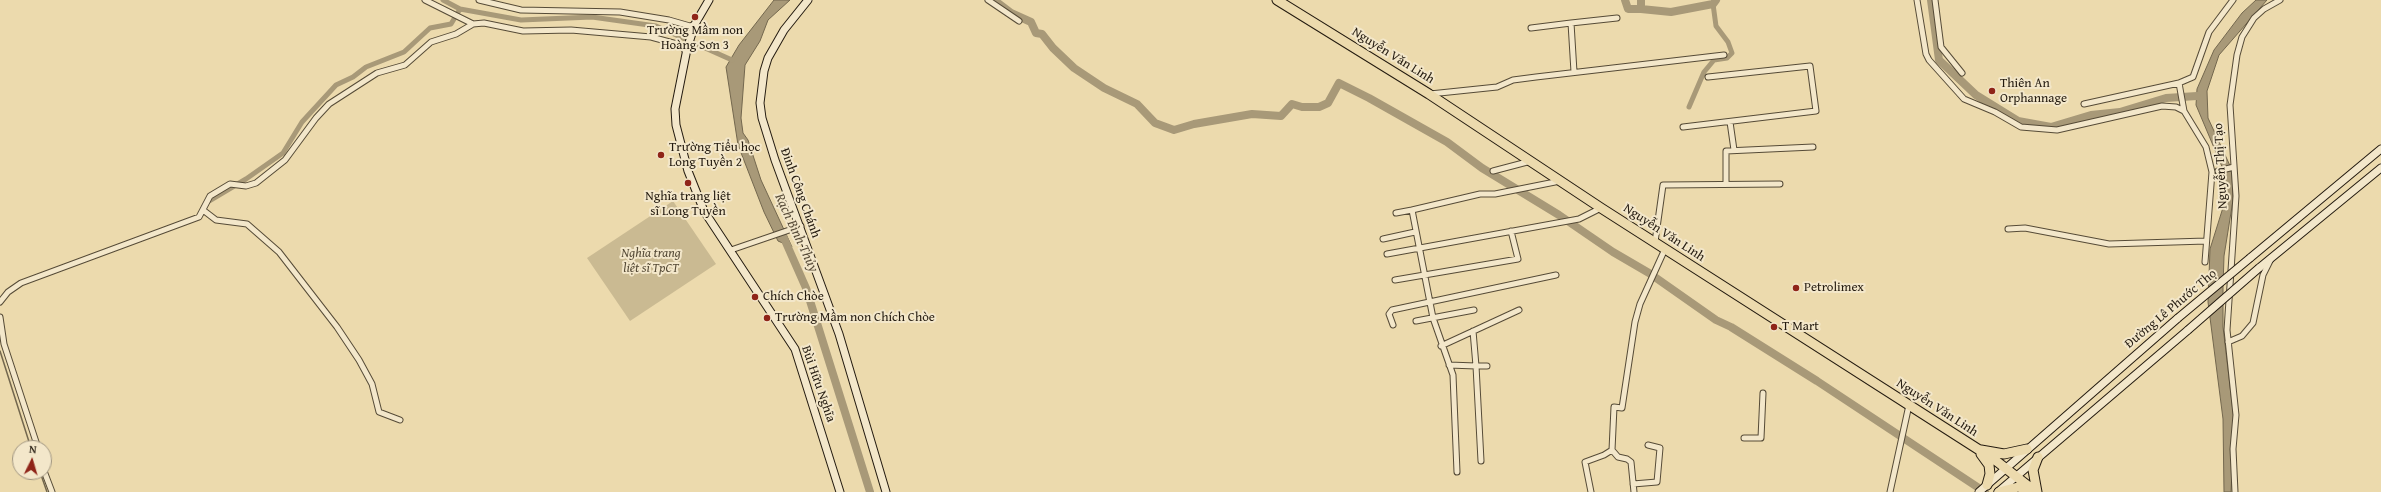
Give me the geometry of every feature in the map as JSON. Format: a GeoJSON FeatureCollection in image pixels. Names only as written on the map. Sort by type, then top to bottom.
{"type":"FeatureCollection","features":[{"type":"Feature","properties":{"kind":"highway","name":"Nguyễn Văn Linh"},"geometry":{"type":"LineString","coordinates":[[1276,0],[1429,94],[1601,208],[1909,405],[2016,476],[2023,488],[2035,492]]}},
{"type":"Feature","properties":{"kind":"highway"},"geometry":{"type":"LineString","coordinates":[[1978,450],[2004,454],[2027,449]]}},
{"type":"Feature","properties":{"kind":"highway"},"geometry":{"type":"LineString","coordinates":[[1978,450],[1989,465],[1987,485]]}},
{"type":"Feature","properties":{"kind":"highway"},"geometry":{"type":"LineString","coordinates":[[2035,492],[2033,470],[2038,457]]}},
{"type":"Feature","properties":{"kind":"highway"},"geometry":{"type":"LineString","coordinates":[[1998,492],[2008,488],[2023,488]]}},
{"type":"Feature","properties":{"kind":"street"},"geometry":{"type":"LineString","coordinates":[[425,0],[454,16],[473,24]]}},
{"type":"Feature","properties":{"kind":"street"},"geometry":{"type":"LineString","coordinates":[[479,0],[521,10],[620,12],[669,20],[694,27],[709,0]]}},
{"type":"Feature","properties":{"kind":"street","name":"Đinh Công Chánh"},"geometry":{"type":"LineString","coordinates":[[808,0],[784,30],[768,58],[760,103],[765,130],[774,160],[801,226],[840,334],[886,492]]}},
{"type":"Feature","properties":{"kind":"street"},"geometry":{"type":"LineString","coordinates":[[988,0],[1019,21]]}},
{"type":"Feature","properties":{"kind":"street"},"geometry":{"type":"LineString","coordinates":[[1916,0],[1926,54],[1933,65],[1964,99],[1995,112],[2021,127],[2057,130],[2162,106],[2176,106],[2184,109]]}},
{"type":"Feature","properties":{"kind":"street"},"geometry":{"type":"LineString","coordinates":[[1934,0],[1941,47],[1962,73]]}},
{"type":"Feature","properties":{"kind":"street"},"geometry":{"type":"LineString","coordinates":[[2084,104],[2180,85],[2193,77],[2209,32],[2233,0]]}},
{"type":"Feature","properties":{"kind":"street","name":"Nguyễn Thị Tạo"},"geometry":{"type":"LineString","coordinates":[[2235,492],[2233,449],[2236,416],[2227,330],[2236,196],[2229,117],[2240,41],[2254,18],[2264,9],[2280,0]]}},
{"type":"Feature","properties":{"kind":"street"},"geometry":{"type":"LineString","coordinates":[[1532,28],[1616,18]]}},
{"type":"Feature","properties":{"kind":"street"},"geometry":{"type":"LineString","coordinates":[[0,302],[8,292],[21,283],[199,217],[210,196],[227,185],[238,184],[247,186],[267,175],[291,154],[322,111],[357,85],[377,73],[405,65],[431,42],[456,34],[473,24],[484,23],[523,31],[571,30],[659,38],[681,45],[686,51],[685,57]]}},
{"type":"Feature","properties":{"kind":"street"},"geometry":{"type":"LineString","coordinates":[[1571,24],[1574,72]]}},
{"type":"Feature","properties":{"kind":"street","name":"Bùi Hữu Nghĩa"},"geometry":{"type":"LineString","coordinates":[[694,27],[685,57],[676,109],[676,125],[697,197],[704,211],[795,349],[840,492]]}},
{"type":"Feature","properties":{"kind":"street"},"geometry":{"type":"LineString","coordinates":[[1429,94],[1497,87],[1506,85],[1513,80],[1724,55]]}},
{"type":"Feature","properties":{"kind":"street"},"geometry":{"type":"LineString","coordinates":[[1683,127],[1816,111],[1810,66],[1708,77]]}},
{"type":"Feature","properties":{"kind":"street"},"geometry":{"type":"LineString","coordinates":[[2180,85],[2184,109],[2206,147],[2212,172],[2205,262]]}},
{"type":"Feature","properties":{"kind":"street"},"geometry":{"type":"LineString","coordinates":[[1730,122],[1734,150]]}},
{"type":"Feature","properties":{"kind":"street"},"geometry":{"type":"LineString","coordinates":[[1726,183],[1726,151],[1813,147]]}},
{"type":"Feature","properties":{"kind":"street","name":"Đường Lê Phước Thọ"},"geometry":{"type":"LineString","coordinates":[[1979,492],[2178,318],[2381,148]]}},
{"type":"Feature","properties":{"kind":"street"},"geometry":{"type":"LineString","coordinates":[[1493,171],[1531,161]]}},
{"type":"Feature","properties":{"kind":"street"},"geometry":{"type":"LineString","coordinates":[[2218,171],[2233,167]]}},
{"type":"Feature","properties":{"kind":"street","name":"Đường Lê Phước Thọ"},"geometry":{"type":"LineString","coordinates":[[1998,492],[2259,268],[2381,168]]}},
{"type":"Feature","properties":{"kind":"street"},"geometry":{"type":"LineString","coordinates":[[1396,213],[1480,194],[1495,194],[1561,181]]}},
{"type":"Feature","properties":{"kind":"street"},"geometry":{"type":"LineString","coordinates":[[1654,242],[1662,186],[1726,183],[1780,184]]}},
{"type":"Feature","properties":{"kind":"street"},"geometry":{"type":"LineString","coordinates":[[1386,254],[1579,219],[1601,208]]}},
{"type":"Feature","properties":{"kind":"street"},"geometry":{"type":"LineString","coordinates":[[204,210],[216,220],[247,224],[279,252],[337,327],[359,360],[372,384],[379,412],[400,420]]}},
{"type":"Feature","properties":{"kind":"street"},"geometry":{"type":"LineString","coordinates":[[1412,210],[1432,318],[1453,379],[1457,472]]}},
{"type":"Feature","properties":{"kind":"street"},"geometry":{"type":"LineString","coordinates":[[2305,211],[2315,222]]}},
{"type":"Feature","properties":{"kind":"street"},"geometry":{"type":"LineString","coordinates":[[731,250],[801,226]]}},
{"type":"Feature","properties":{"kind":"street"},"geometry":{"type":"LineString","coordinates":[[2008,230],[2025,228],[2109,244],[2206,242]]}},
{"type":"Feature","properties":{"kind":"street"},"geometry":{"type":"LineString","coordinates":[[1395,280],[1518,259],[1511,231]]}},
{"type":"Feature","properties":{"kind":"street"},"geometry":{"type":"LineString","coordinates":[[1383,239],[1415,232]]}},
{"type":"Feature","properties":{"kind":"street"},"geometry":{"type":"LineString","coordinates":[[1634,492],[1630,462],[1627,459],[1618,457],[1612,450],[1614,407],[1622,408],[1635,322],[1640,304],[1665,249]]}},
{"type":"Feature","properties":{"kind":"street"},"geometry":{"type":"LineString","coordinates":[[2228,342],[2242,336],[2253,323],[2263,275],[2272,258]]}},
{"type":"Feature","properties":{"kind":"street"},"geometry":{"type":"LineString","coordinates":[[1393,325],[1390,311],[1429,301],[1556,275]]}},
{"type":"Feature","properties":{"kind":"street"},"geometry":{"type":"LineString","coordinates":[[1416,321],[1474,310]]}},
{"type":"Feature","properties":{"kind":"street"},"geometry":{"type":"LineString","coordinates":[[1441,346],[1519,310]]}},
{"type":"Feature","properties":{"kind":"street"},"geometry":{"type":"LineString","coordinates":[[0,317],[4,344],[35,440]]}},
{"type":"Feature","properties":{"kind":"street"},"geometry":{"type":"LineString","coordinates":[[1473,331],[1481,461]]}},
{"type":"Feature","properties":{"kind":"street"},"geometry":{"type":"LineString","coordinates":[[1449,366],[1487,366]]}},
{"type":"Feature","properties":{"kind":"street"},"geometry":{"type":"LineString","coordinates":[[1744,438],[1761,438],[1764,393]]}},
{"type":"Feature","properties":{"kind":"street"},"geometry":{"type":"LineString","coordinates":[[1890,492],[1909,405]]}},
{"type":"Feature","properties":{"kind":"street"},"geometry":{"type":"LineString","coordinates":[[1633,484],[1657,482],[1660,448],[1648,446]]}},
{"type":"Feature","properties":{"kind":"street"},"geometry":{"type":"LineString","coordinates":[[1591,492],[1585,462],[1604,455],[1612,450]]}},
{"type":"Feature","properties":{"kind":"street"},"geometry":{"type":"LineString","coordinates":[[47,480],[52,492]]}},
{"type":"Feature","properties":{"kind":"green space","name":"Nghĩa trang liệt sĩ TpCT"},"geometry":{"type":"Polygon","coordinates":[[[673,201],[716,264],[630,321],[587,258],[673,201]]]}},
{"type":"Feature","properties":{"kind":"shaded area","name":"Rạch Bình Thủy"},"geometry":{"type":"Polygon","coordinates":[[[774,0],[790,0],[768,20],[760,41],[745,65],[741,118],[743,133],[748,140],[761,180],[792,247],[778,241],[764,212],[738,145],[726,67],[739,45],[774,0]]]}},
{"type":"Feature","properties":{"kind":"shaded area"},"geometry":{"type":"Polygon","coordinates":[[[2256,0],[2267,0],[2219,55],[2207,91],[2208,118],[2232,170],[2233,200],[2224,256],[2223,327],[2234,420],[2231,492],[2224,492],[2223,419],[2208,302],[2210,249],[2226,198],[2223,169],[2196,105],[2197,89],[2214,50],[2242,13],[2256,0]]]}},
{"type":"Feature","properties":{"kind":"waterway"},"geometry":{"type":"LineString","coordinates":[[443,0],[460,9],[521,20],[592,17],[656,26],[732,60]]}},
{"type":"Feature","properties":{"kind":"waterway"},"geometry":{"type":"LineString","coordinates":[[994,0],[1011,13],[1031,22],[1036,33],[1042,34],[1053,48],[1074,68],[1104,88],[1137,104],[1155,123],[1174,130],[1194,124],[1252,114],[1281,116],[1292,104],[1302,107],[1319,107],[1328,103],[1339,83],[1369,98],[1447,142],[1482,168],[1559,215],[1613,252],[1649,273],[1716,320],[1731,327],[1817,381],[1985,492]]}},
{"type":"Feature","properties":{"kind":"waterway"},"geometry":{"type":"LineString","coordinates":[[1625,0],[1628,9],[1641,9]]}},
{"type":"Feature","properties":{"kind":"waterway"},"geometry":{"type":"LineString","coordinates":[[1641,0],[1641,9],[1671,12],[1713,4],[1716,0]]}},
{"type":"Feature","properties":{"kind":"waterway"},"geometry":{"type":"LineString","coordinates":[[1931,0],[1939,60],[1976,95],[2018,121],[2051,127],[2091,115],[2120,112],[2166,98],[2197,96]]}},
{"type":"Feature","properties":{"kind":"waterway"},"geometry":{"type":"LineString","coordinates":[[1689,107],[1704,72],[1714,60],[1727,58],[1732,53],[1728,42],[1716,26],[1713,4]]}},
{"type":"Feature","properties":{"kind":"waterway"},"geometry":{"type":"LineString","coordinates":[[209,201],[246,179],[283,153],[302,122],[336,85],[353,77],[366,67],[404,52],[430,28],[451,24],[460,9]]}},
{"type":"Feature","properties":{"kind":"waterway","name":"Rạch Bình Thủy"},"geometry":{"type":"LineString","coordinates":[[783,236],[806,288],[870,492]]}},
{"type":"Feature","properties":{"kind":"waterway"},"geometry":{"type":"LineString","coordinates":[[0,351],[28,440]]}},
{"type":"Feature","properties":{"kind":"waterway"},"geometry":{"type":"LineString","coordinates":[[43,480],[47,492]]}},
{"type":"Feature","properties":{"kind":"place","name":"Trường Mầm non Hoàng Sơn 3"},"geometry":{"type":"Point","coordinates":[695,17]}},
{"type":"Feature","properties":{"kind":"place","name":"Thiên An Orphannage"},"geometry":{"type":"Point","coordinates":[1992,91]}},
{"type":"Feature","properties":{"kind":"place","name":"Trường Tiểu học Long Tuyền 2"},"geometry":{"type":"Point","coordinates":[661,155]}},
{"type":"Feature","properties":{"kind":"place","name":"Nghĩa trang liệt sĩ Long Tuyền"},"geometry":{"type":"Point","coordinates":[688,183]}},
{"type":"Feature","properties":{"kind":"place","name":"Petrolimex"},"geometry":{"type":"Point","coordinates":[1796,288]}},
{"type":"Feature","properties":{"kind":"place","name":"Chích Chòe"},"geometry":{"type":"Point","coordinates":[755,297]}},
{"type":"Feature","properties":{"kind":"place","name":"Trường Mầm non Chích Chòe"},"geometry":{"type":"Point","coordinates":[767,318]}},
{"type":"Feature","properties":{"kind":"place","name":"T Mart"},"geometry":{"type":"Point","coordinates":[1774,327]}}]}
